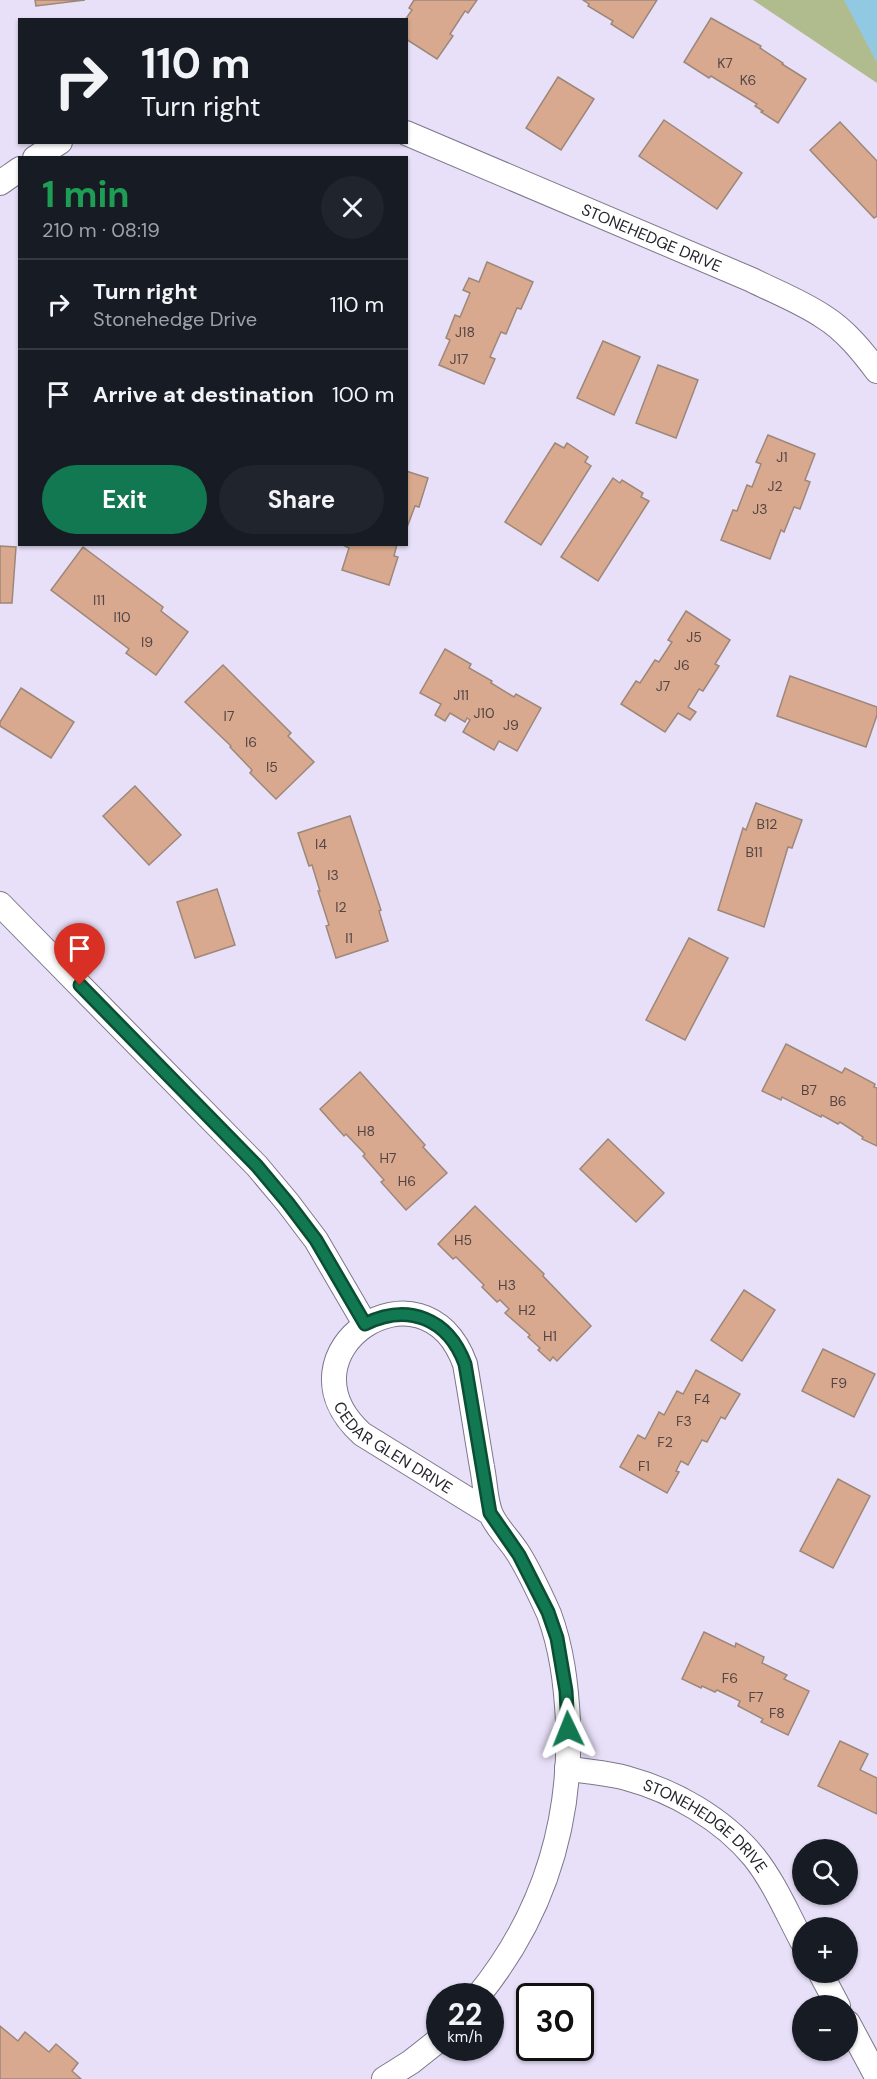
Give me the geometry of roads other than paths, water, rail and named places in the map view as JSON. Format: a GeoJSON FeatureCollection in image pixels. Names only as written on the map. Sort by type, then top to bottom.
{"type":"FeatureCollection","features":[{"type":"Feature","properties":{"kind":"street","name":"STONEHEDGE DRIVE"},"geometry":{"type":"LineString","coordinates":[[408,134],[752,280],[791,299],[825,317],[850,339],[877,371]]}},
{"type":"Feature","properties":{"kind":"street"},"geometry":{"type":"LineString","coordinates":[[38,156],[57,144]]}},
{"type":"Feature","properties":{"kind":"street"},"geometry":{"type":"LineString","coordinates":[[0,183],[18,170]]}},
{"type":"Feature","properties":{"kind":"street"},"geometry":{"type":"LineString","coordinates":[[0,904],[257,1166],[316,1240],[365,1324]]}},
{"type":"Feature","properties":{"kind":"street","name":"CEDAR GLEN DRIVE"},"geometry":{"type":"LineString","coordinates":[[487,1983],[513,1947],[538,1897],[550,1868],[565,1796],[569,1748],[566,1691],[557,1638],[548,1612],[519,1555],[490,1513],[362,1434],[351,1425],[343,1413],[334,1386],[338,1357],[353,1333],[365,1324],[390,1314],[411,1315],[431,1321],[443,1329],[460,1351],[465,1364],[490,1513]]}},
{"type":"Feature","properties":{"kind":"street","name":"STONEHEDGE DRIVE"},"geometry":{"type":"LineString","coordinates":[[567,1768],[626,1778],[644,1784],[679,1798],[707,1815],[733,1835],[754,1857],[792,1922]]}},
{"type":"Feature","properties":{"kind":"street"},"geometry":{"type":"LineString","coordinates":[[858,2042],[877,2077]]}},
{"type":"Feature","properties":{"kind":"street"},"geometry":{"type":"LineString","coordinates":[[384,2079],[426,2050]]}},
{"type":"Feature","properties":{"kind":"water"},"geometry":{"type":"Polygon","coordinates":[[[844,0],[877,0],[877,63],[844,0]]]}}]}
